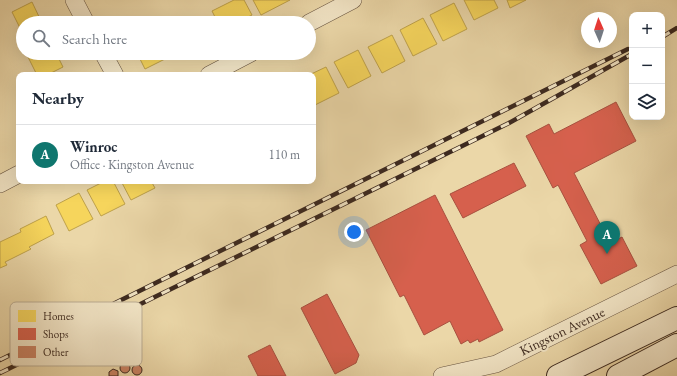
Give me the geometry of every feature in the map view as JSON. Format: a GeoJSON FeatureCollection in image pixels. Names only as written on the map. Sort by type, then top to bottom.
{"type":"FeatureCollection","features":[{"type":"Feature","properties":{"kind":"main road"},"geometry":{"type":"LineString","coordinates":[[558,376],[677,318]]}},
{"type":"Feature","properties":{"kind":"main road"},"geometry":{"type":"LineString","coordinates":[[618,376],[677,345]]}},
{"type":"Feature","properties":{"kind":"street"},"geometry":{"type":"LineString","coordinates":[[74,0],[82,16]]}},
{"type":"Feature","properties":{"kind":"street"},"geometry":{"type":"LineString","coordinates":[[316,19],[353,0]]}},
{"type":"Feature","properties":{"kind":"street"},"geometry":{"type":"LineString","coordinates":[[107,60],[113,72]]}},
{"type":"Feature","properties":{"kind":"street"},"geometry":{"type":"LineString","coordinates":[[215,72],[238,60]]}},
{"type":"Feature","properties":{"kind":"street"},"geometry":{"type":"LineString","coordinates":[[0,184],[16,176]]}},
{"type":"Feature","properties":{"kind":"street","name":"Kingston Avenue"},"geometry":{"type":"LineString","coordinates":[[442,376],[496,364],[677,274]]}},
{"type":"Feature","properties":{"kind":"building: Homes"},"geometry":{"type":"Polygon","coordinates":[[[234,0],[244,0],[252,15],[214,16],[212,11],[234,0]]]}},
{"type":"Feature","properties":{"kind":"building: Homes"},"geometry":{"type":"Polygon","coordinates":[[[253,0],[290,0],[261,15],[253,0]]]}},
{"type":"Feature","properties":{"kind":"building: Homes"},"geometry":{"type":"Polygon","coordinates":[[[464,0],[494,0],[498,8],[474,20],[464,0]]]}},
{"type":"Feature","properties":{"kind":"building: Homes"},"geometry":{"type":"Polygon","coordinates":[[[507,0],[526,0],[510,8],[507,0]]]}},
{"type":"Feature","properties":{"kind":"building: Homes"},"geometry":{"type":"Polygon","coordinates":[[[32,2],[39,16],[16,16],[16,20],[12,12],[32,2]]]}},
{"type":"Feature","properties":{"kind":"building: Homes"},"geometry":{"type":"Polygon","coordinates":[[[454,3],[467,29],[443,41],[430,15],[454,3]]]}},
{"type":"Feature","properties":{"kind":"building: Homes"},"geometry":{"type":"Polygon","coordinates":[[[423,18],[437,44],[413,56],[400,30],[423,18]]]}},
{"type":"Feature","properties":{"kind":"building: Homes"},"geometry":{"type":"Polygon","coordinates":[[[392,35],[405,61],[382,73],[368,47],[392,35]]]}},
{"type":"Feature","properties":{"kind":"building: Homes"},"geometry":{"type":"Polygon","coordinates":[[[358,50],[371,76],[348,88],[334,62],[358,50]]]}},
{"type":"Feature","properties":{"kind":"building: Homes"},"geometry":{"type":"Polygon","coordinates":[[[30,60],[60,60],[63,67],[53,72],[36,72],[30,60]]]}},
{"type":"Feature","properties":{"kind":"building: Homes"},"geometry":{"type":"Polygon","coordinates":[[[140,60],[163,60],[145,69],[140,60]]]}},
{"type":"Feature","properties":{"kind":"building: Homes"},"geometry":{"type":"Polygon","coordinates":[[[326,67],[339,93],[316,104],[316,72],[326,67]]]}},
{"type":"Feature","properties":{"kind":"building: Homes"},"geometry":{"type":"Polygon","coordinates":[[[99,184],[115,184],[125,204],[101,216],[87,190],[99,184]]]}},
{"type":"Feature","properties":{"kind":"building: Homes"},"geometry":{"type":"Polygon","coordinates":[[[123,184],[153,184],[155,188],[131,200],[123,184]]]}},
{"type":"Feature","properties":{"kind":"building: Homes"},"geometry":{"type":"Polygon","coordinates":[[[79,193],[93,219],[69,231],[56,205],[79,193]]]}},
{"type":"Feature","properties":{"kind":"building: Homes"},"geometry":{"type":"Polygon","coordinates":[[[46,216],[54,234],[29,247],[31,249],[5,262],[7,265],[0,268],[0,242],[21,232],[20,229],[46,216]]]}},
{"type":"Feature","properties":{"kind":"building: Shops"},"geometry":{"type":"Polygon","coordinates":[[[616,102],[636,141],[574,173],[610,243],[622,237],[637,266],[601,284],[580,245],[587,241],[558,185],[553,188],[526,136],[549,124],[554,134],[616,102]]]}},
{"type":"Feature","properties":{"kind":"building: Shops"},"geometry":{"type":"Polygon","coordinates":[[[514,163],[526,186],[463,218],[450,194],[514,163]]]}},
{"type":"Feature","properties":{"kind":"building: Shops"},"geometry":{"type":"Polygon","coordinates":[[[435,195],[503,330],[479,342],[478,339],[470,343],[468,340],[461,344],[450,321],[424,335],[404,295],[400,297],[366,230],[435,195]]]}},
{"type":"Feature","properties":{"kind":"building: Shops"},"geometry":{"type":"Polygon","coordinates":[[[327,294],[359,355],[356,363],[335,374],[301,308],[327,294]]]}},
{"type":"Feature","properties":{"kind":"building: Shops"},"geometry":{"type":"Polygon","coordinates":[[[270,345],[286,376],[258,376],[248,356],[270,345]]]}},
{"type":"Feature","properties":{"kind":"building: Other"},"geometry":{"type":"Polygon","coordinates":[[[121,366],[129,366],[129,370],[125,373],[120,368],[121,366]]]}},
{"type":"Feature","properties":{"kind":"building: Other"},"geometry":{"type":"Polygon","coordinates":[[[135,366],[139,366],[141,368],[141,372],[137,375],[132,370],[135,366]]]}},
{"type":"Feature","properties":{"kind":"building: Other"},"geometry":{"type":"Polygon","coordinates":[[[113,369],[118,371],[118,376],[109,376],[109,372],[113,369]]]}},
{"type":"Feature","properties":{"kind":"railway"},"geometry":{"type":"LineString","coordinates":[[665,35],[677,28]]}},
{"type":"Feature","properties":{"kind":"railway"},"geometry":{"type":"LineString","coordinates":[[117,302],[628,49]]}},
{"type":"Feature","properties":{"kind":"railway"},"geometry":{"type":"LineString","coordinates":[[142,303],[509,123],[629,56]]}},
{"type":"Feature","properties":{"kind":"railway"},"geometry":{"type":"LineString","coordinates":[[0,360],[10,355]]}},
{"type":"Feature","properties":{"kind":"railway"},"geometry":{"type":"LineString","coordinates":[[0,373],[14,366]]}},
{"type":"Feature","properties":{"kind":"place","name":"Winroc"},"geometry":{"type":"Point","coordinates":[607,254]}}]}
